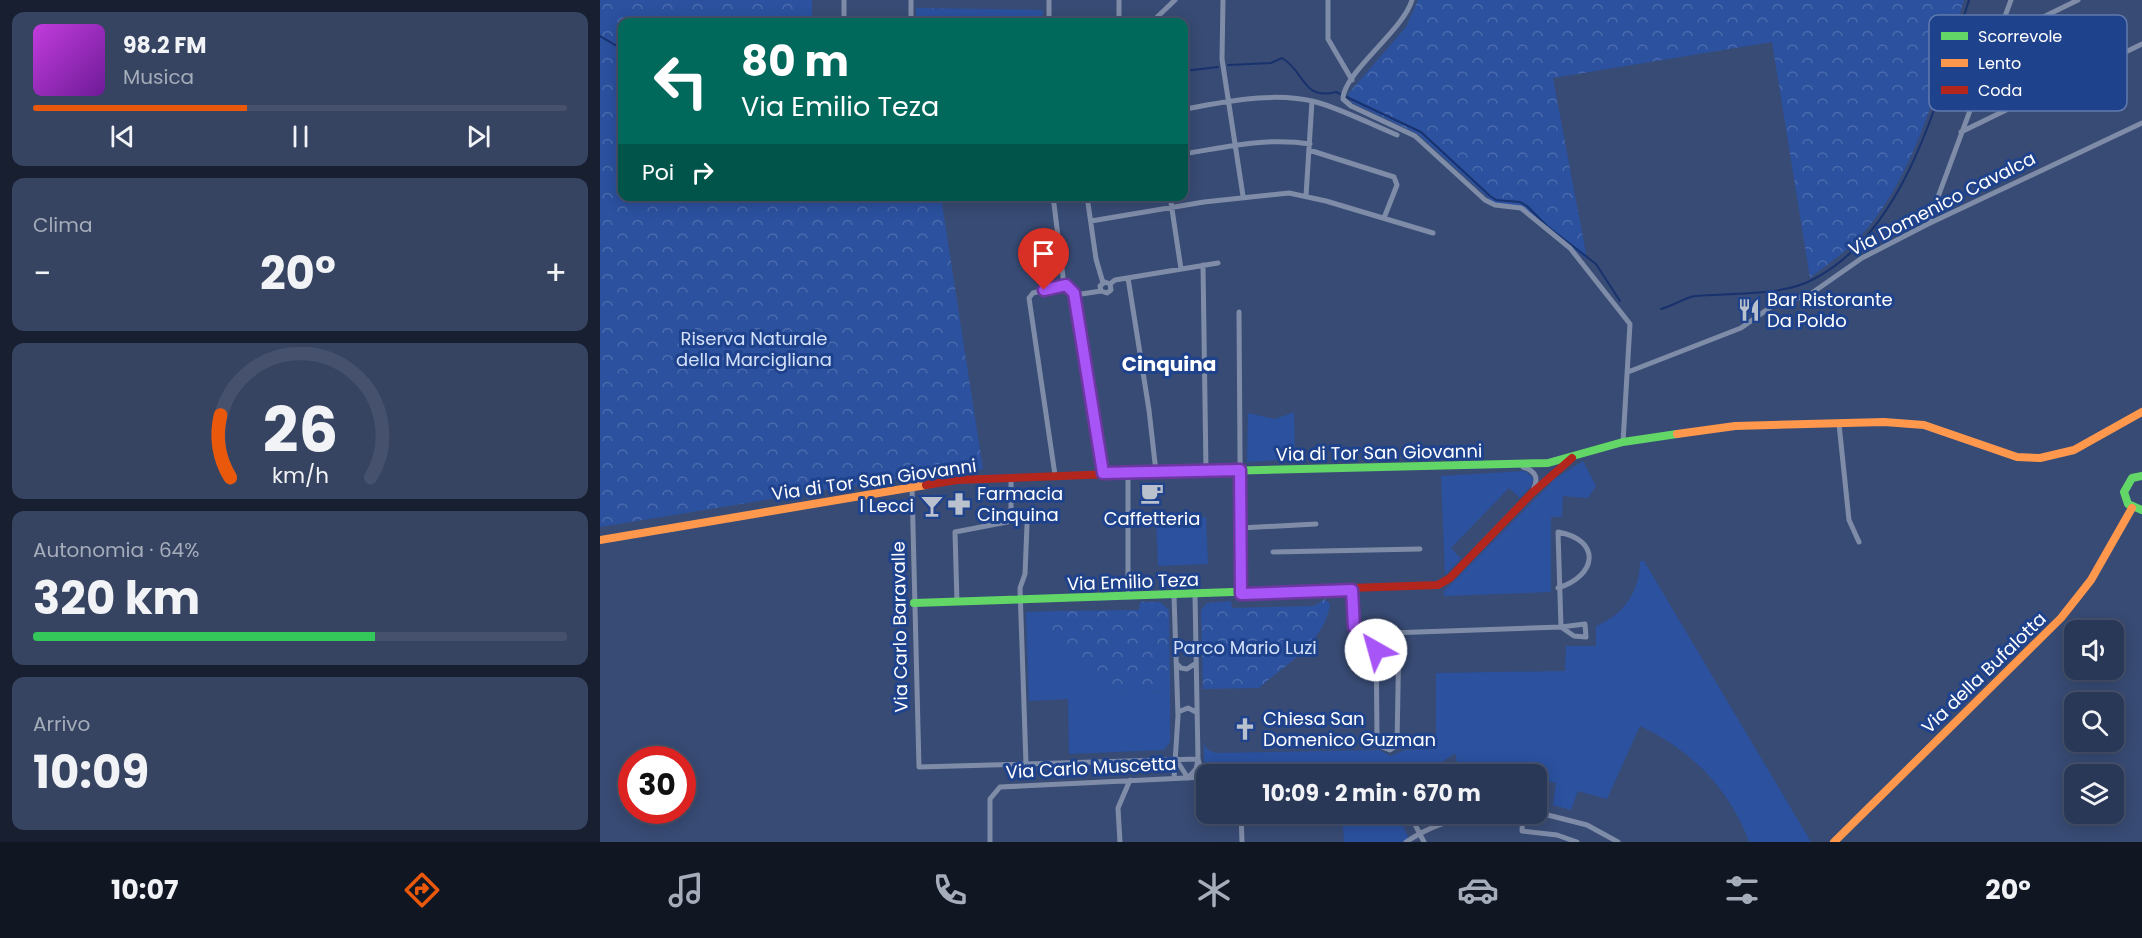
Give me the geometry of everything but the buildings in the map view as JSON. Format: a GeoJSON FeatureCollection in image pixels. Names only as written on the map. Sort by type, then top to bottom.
{"type":"FeatureCollection","features":[{"type":"Feature","properties":{"kind":"street"},"geometry":{"type":"LineString","coordinates":[[844,0],[844,18]]}},
{"type":"Feature","properties":{"kind":"street"},"geometry":{"type":"LineString","coordinates":[[911,0],[911,18]]}},
{"type":"Feature","properties":{"kind":"street"},"geometry":{"type":"LineString","coordinates":[[1048,18],[1049,0]]}},
{"type":"Feature","properties":{"kind":"street"},"geometry":{"type":"LineString","coordinates":[[1119,0],[1119,18]]}},
{"type":"Feature","properties":{"kind":"street"},"geometry":{"type":"LineString","coordinates":[[1156,18],[1175,0]]}},
{"type":"Feature","properties":{"kind":"street"},"geometry":{"type":"LineString","coordinates":[[1223,0],[1222,59],[1243,196]]}},
{"type":"Feature","properties":{"kind":"street"},"geometry":{"type":"LineString","coordinates":[[1328,0],[1328,39],[1352,80]]}},
{"type":"Feature","properties":{"kind":"street"},"geometry":{"type":"LineString","coordinates":[[1412,0],[1403,19],[1352,80],[1343,97],[1352,107],[1415,136],[1485,200],[1495,205],[1521,208],[1574,252],[1604,295],[1628,321],[1628,372],[1623,442]]}},
{"type":"Feature","properties":{"kind":"street"},"geometry":{"type":"LineString","coordinates":[[2005,15],[2011,0]]}},
{"type":"Feature","properties":{"kind":"street"},"geometry":{"type":"LineString","coordinates":[[2047,15],[2078,0]]}},
{"type":"Feature","properties":{"kind":"street"},"geometry":{"type":"LineString","coordinates":[[2127,51],[2142,44]]}},
{"type":"Feature","properties":{"kind":"street"},"geometry":{"type":"LineString","coordinates":[[1188,108],[1271,98],[1312,102],[1397,135]]}},
{"type":"Feature","properties":{"kind":"street"},"geometry":{"type":"LineString","coordinates":[[1306,196],[1312,102]]}},
{"type":"Feature","properties":{"kind":"street"},"geometry":{"type":"LineString","coordinates":[[1350,115],[1352,107]]}},
{"type":"Feature","properties":{"kind":"street"},"geometry":{"type":"LineString","coordinates":[[1928,224],[1969,111]]}},
{"type":"Feature","properties":{"kind":"street"},"geometry":{"type":"LineString","coordinates":[[1961,132],[2004,111]]}},
{"type":"Feature","properties":{"kind":"street","name":"Via Domenico Cavalca"},"geometry":{"type":"LineString","coordinates":[[1628,372],[1742,328],[1775,304],[1809,295],[1862,258],[1928,224],[2142,123]]}},
{"type":"Feature","properties":{"kind":"street"},"geometry":{"type":"LineString","coordinates":[[1188,153],[1235,145],[1290,142],[1309,147],[1395,178],[1397,185],[1384,218]]}},
{"type":"Feature","properties":{"kind":"street"},"geometry":{"type":"LineString","coordinates":[[1091,221],[1243,196],[1284,193],[1306,196],[1433,233]]}},
{"type":"Feature","properties":{"kind":"street"},"geometry":{"type":"LineString","coordinates":[[1054,201],[1064,285]]}},
{"type":"Feature","properties":{"kind":"street"},"geometry":{"type":"LineString","coordinates":[[1088,201],[1099,274],[1103,283],[1101,291]]}},
{"type":"Feature","properties":{"kind":"street"},"geometry":{"type":"LineString","coordinates":[[1171,201],[1181,269]]}},
{"type":"Feature","properties":{"kind":"street"},"geometry":{"type":"LineString","coordinates":[[1075,295],[1101,291],[1109,293],[1110,284],[1115,280],[1218,263]]}},
{"type":"Feature","properties":{"kind":"street"},"geometry":{"type":"LineString","coordinates":[[1203,266],[1206,471]]}},
{"type":"Feature","properties":{"kind":"street"},"geometry":{"type":"LineString","coordinates":[[1128,278],[1149,410],[1156,472]]}},
{"type":"Feature","properties":{"kind":"street"},"geometry":{"type":"LineString","coordinates":[[1103,283],[1110,284]]}},
{"type":"Feature","properties":{"kind":"street"},"geometry":{"type":"LineString","coordinates":[[1055,476],[1029,298],[1036,292],[1064,285],[1075,295],[1103,473]]}},
{"type":"Feature","properties":{"kind":"street"},"geometry":{"type":"LineString","coordinates":[[1239,312],[1241,594]]}},
{"type":"Feature","properties":{"kind":"street","name":"Via di Tor San Giovanni"},"geometry":{"type":"LineString","coordinates":[[600,540],[957,480],[1128,472],[1548,463],[1623,442],[1735,426],[1884,422],[1924,425],[2017,458],[2029,459],[2074,450],[2142,412]]}},
{"type":"Feature","properties":{"kind":"street"},"geometry":{"type":"LineString","coordinates":[[1839,424],[1849,520],[1859,542]]}},
{"type":"Feature","properties":{"kind":"street","name":"Via Emilio Teza"},"geometry":{"type":"LineString","coordinates":[[914,603],[1241,594],[1438,585],[1450,578],[1532,493],[1575,455]]}},
{"type":"Feature","properties":{"kind":"street"},"geometry":{"type":"LineString","coordinates":[[1518,465],[1531,470],[1536,475],[1537,482],[1532,493]]}},
{"type":"Feature","properties":{"kind":"street"},"geometry":{"type":"LineString","coordinates":[[1128,472],[1128,597]]}},
{"type":"Feature","properties":{"kind":"street"},"geometry":{"type":"LineString","coordinates":[[2142,476],[2132,478],[2125,486],[2125,500],[2132,508],[2142,510]]}},
{"type":"Feature","properties":{"kind":"street"},"geometry":{"type":"LineString","coordinates":[[957,602],[955,532],[1008,522],[1011,516],[1011,478]]}},
{"type":"Feature","properties":{"kind":"street","name":"Via Carlo Baravalle"},"geometry":{"type":"LineString","coordinates":[[912,487],[919,767],[1026,764]]}},
{"type":"Feature","properties":{"kind":"street","name":"Via della Bufalotta"},"geometry":{"type":"LineString","coordinates":[[1834,842],[2061,618],[2091,580],[2132,508]]}},
{"type":"Feature","properties":{"kind":"street"},"geometry":{"type":"LineString","coordinates":[[1241,528],[1316,524]]}},
{"type":"Feature","properties":{"kind":"street"},"geometry":{"type":"LineString","coordinates":[[1027,525],[1021,600],[1026,764],[1198,759]]}},
{"type":"Feature","properties":{"kind":"street"},"geometry":{"type":"LineString","coordinates":[[1352,590],[1357,632],[1399,633],[1561,627],[1558,588],[1558,532],[1574,535],[1582,540],[1589,557],[1588,568],[1574,583],[1558,588]]}},
{"type":"Feature","properties":{"kind":"street"},"geometry":{"type":"LineString","coordinates":[[1273,552],[1420,549]]}},
{"type":"Feature","properties":{"kind":"street"},"geometry":{"type":"LineString","coordinates":[[1176,759],[1188,778],[1196,769],[1198,759],[1195,595]]}},
{"type":"Feature","properties":{"kind":"street"},"geometry":{"type":"LineString","coordinates":[[1174,596],[1178,712],[1174,778]]}},
{"type":"Feature","properties":{"kind":"street"},"geometry":{"type":"LineString","coordinates":[[1376,633],[1377,735],[1380,746],[1390,750],[1397,746],[1399,726],[1399,633]]}},
{"type":"Feature","properties":{"kind":"street"},"geometry":{"type":"LineString","coordinates":[[1176,663],[1181,668],[1187,669],[1196,663]]}},
{"type":"Feature","properties":{"kind":"street"},"geometry":{"type":"LineString","coordinates":[[1178,712],[1188,708],[1196,712]]}},
{"type":"Feature","properties":{"kind":"street"},"geometry":{"type":"LineString","coordinates":[[1198,759],[1200,764]]}},
{"type":"Feature","properties":{"kind":"street","name":"Via Carlo Muscetta"},"geometry":{"type":"LineString","coordinates":[[990,842],[990,799],[1000,787],[1196,777]]}},
{"type":"Feature","properties":{"kind":"street"},"geometry":{"type":"LineString","coordinates":[[1120,842],[1118,808],[1130,780]]}},
{"type":"Feature","properties":{"kind":"street"},"geometry":{"type":"LineString","coordinates":[[1547,815],[1587,825],[1618,842]]}},
{"type":"Feature","properties":{"kind":"street"},"geometry":{"type":"LineString","coordinates":[[1241,824],[1242,842]]}},
{"type":"Feature","properties":{"kind":"street"},"geometry":{"type":"LineString","coordinates":[[1414,824],[1424,842]]}},
{"type":"Feature","properties":{"kind":"street"},"geometry":{"type":"LineString","coordinates":[[1406,842],[1419,833],[1442,824]]}},
{"type":"Feature","properties":{"kind":"street"},"geometry":{"type":"LineString","coordinates":[[1522,824],[1522,831],[1557,835],[1577,842]]}},
{"type":"Feature","properties":{"kind":"green space","name":"Riserva Naturale della Marcigliana"},"geometry":{"type":"Polygon","coordinates":[[[600,0],[812,0],[812,18],[618,18],[618,201],[942,201],[983,469],[913,476],[600,527],[600,0]]]}},
{"type":"Feature","properties":{"kind":"green space"},"geometry":{"type":"Polygon","coordinates":[[[1418,0],[1964,0],[1959,15],[1929,15],[1929,110],[1909,162],[1893,192],[1874,220],[1853,244],[1810,278],[1772,42],[1553,78],[1587,259],[1544,227],[1522,206],[1494,203],[1418,134],[1351,102],[1348,94],[1406,27],[1418,0]]]}},
{"type":"Feature","properties":{"kind":"green space"},"geometry":{"type":"Polygon","coordinates":[[[916,8],[1043,10],[1042,18],[916,18],[916,8]]]}},
{"type":"Feature","properties":{"kind":"green space"},"geometry":{"type":"Polygon","coordinates":[[[1294,412],[1295,459],[1247,462],[1248,413],[1275,419],[1294,412]]]}},
{"type":"Feature","properties":{"kind":"green space"},"geometry":{"type":"Polygon","coordinates":[[[1583,461],[1596,486],[1588,498],[1563,496],[1562,517],[1551,517],[1551,592],[1444,596],[1444,591],[1556,478],[1583,461]]]}},
{"type":"Feature","properties":{"kind":"green space"},"geometry":{"type":"Polygon","coordinates":[[[1525,471],[1533,478],[1532,485],[1520,498],[1509,488],[1451,548],[1461,559],[1445,575],[1441,476],[1525,471]]]}},
{"type":"Feature","properties":{"kind":"green space"},"geometry":{"type":"Polygon","coordinates":[[[1206,517],[1208,564],[1158,566],[1156,518],[1206,517]]]}},
{"type":"Feature","properties":{"kind":"green space"},"geometry":{"type":"Polygon","coordinates":[[[1640,561],[1644,561],[1811,842],[1749,842],[1731,805],[1706,773],[1676,747],[1640,726],[1607,799],[1578,791],[1571,810],[1553,805],[1556,783],[1547,781],[1547,764],[1458,764],[1455,753],[1438,764],[1204,763],[1204,744],[1208,750],[1216,753],[1379,750],[1391,756],[1405,750],[1436,749],[1436,673],[1565,671],[1566,646],[1596,646],[1596,626],[1622,609],[1633,592],[1640,561]]]}},
{"type":"Feature","properties":{"kind":"green space","name":"Parco Mario Luzi"},"geometry":{"type":"Polygon","coordinates":[[[1325,599],[1330,604],[1321,630],[1303,651],[1259,688],[1203,689],[1201,610],[1207,603],[1231,601],[1232,608],[1314,606],[1325,599]]]}},
{"type":"Feature","properties":{"kind":"green space","name":"Parco Mario Luzi"},"geometry":{"type":"Polygon","coordinates":[[[1140,602],[1160,602],[1169,610],[1170,692],[1112,690],[1088,673],[1047,631],[1046,622],[1049,614],[1055,611],[1139,610],[1140,602]]]}},
{"type":"Feature","properties":{"kind":"green space"},"geometry":{"type":"Polygon","coordinates":[[[1055,611],[1049,615],[1112,690],[1170,692],[1170,742],[1164,750],[1069,754],[1068,699],[1029,701],[1026,612],[1055,611]]]}},
{"type":"Feature","properties":{"kind":"green space"},"geometry":{"type":"Polygon","coordinates":[[[1343,824],[1402,824],[1409,839],[1404,842],[1344,842],[1343,824]]]}},
{"type":"Feature","properties":{"kind":"waterway"},"geometry":{"type":"LineString","coordinates":[[1964,15],[1969,0]]}},
{"type":"Feature","properties":{"kind":"waterway"},"geometry":{"type":"LineString","coordinates":[[600,36],[618,47]]}},
{"type":"Feature","properties":{"kind":"waterway"},"geometry":{"type":"LineString","coordinates":[[1228,65],[1271,63],[1282,58],[1290,64],[1310,89],[1325,94],[1336,92],[1421,132],[1490,196],[1496,200],[1520,202],[1527,206],[1548,227],[1596,264],[1620,301]]}},
{"type":"Feature","properties":{"kind":"waterway"},"geometry":{"type":"LineString","coordinates":[[1188,71],[1218,67]]}},
{"type":"Feature","properties":{"kind":"waterway"},"geometry":{"type":"LineString","coordinates":[[1661,309],[1695,296],[1786,289],[1812,280],[1845,258],[1873,229],[1896,195],[1915,157],[1933,111]]}},
{"type":"Feature","properties":{"kind":"traffic: fast"},"geometry":{"type":"LineString","coordinates":[[1139,473],[1548,463],[1623,442],[1677,434]]}},
{"type":"Feature","properties":{"kind":"traffic: fast"},"geometry":{"type":"LineString","coordinates":[[2142,476],[2132,478],[2124,492],[2128,504],[2142,510]]}},
{"type":"Feature","properties":{"kind":"traffic: fast"},"geometry":{"type":"LineString","coordinates":[[914,603],[1261,591]]}},
{"type":"Feature","properties":{"kind":"traffic: slow"},"geometry":{"type":"LineString","coordinates":[[1677,434],[1735,426],[1884,422],[1924,425],[2017,457],[2040,458],[2074,450],[2142,412]]}},
{"type":"Feature","properties":{"kind":"traffic: slow"},"geometry":{"type":"LineString","coordinates":[[600,540],[926,485]]}},
{"type":"Feature","properties":{"kind":"traffic: slow"},"geometry":{"type":"LineString","coordinates":[[1834,842],[2061,618],[2091,580],[2132,508]]}},
{"type":"Feature","properties":{"kind":"traffic: jam"},"geometry":{"type":"LineString","coordinates":[[1261,591],[1438,585],[1450,578],[1532,493],[1572,458]]}},
{"type":"Feature","properties":{"kind":"traffic: jam"},"geometry":{"type":"LineString","coordinates":[[926,485],[957,480],[1139,473]]}},
{"type":"Feature","properties":{"kind":"place","name":"Bar Ristorante Da Poldo"},"geometry":{"type":"Point","coordinates":[1749,310]}},
{"type":"Feature","properties":{"kind":"place","name":"Caffetteria"},"geometry":{"type":"Point","coordinates":[1152,493]}},
{"type":"Feature","properties":{"kind":"place","name":"Farmacia Cinquina"},"geometry":{"type":"Point","coordinates":[959,504]}},
{"type":"Feature","properties":{"kind":"place","name":"I Lecci"},"geometry":{"type":"Point","coordinates":[932,506]}},
{"type":"Feature","properties":{"kind":"place","name":"Chiesa San Domenico Guzman"},"geometry":{"type":"Point","coordinates":[1245,729]}},
{"type":"Feature","properties":{"kind":"district","name":"Cinquina"},"geometry":{"type":"Point","coordinates":[1169,364]}},
{"type":"Feature","properties":{"kind":"route"},"geometry":{"type":"LineString","coordinates":[[1044,290],[1066,285],[1074,293],[1103,473],[1240,470],[1241,594],[1352,590],[1354,627],[1361,634],[1376,633],[1376,650]]}}]}
